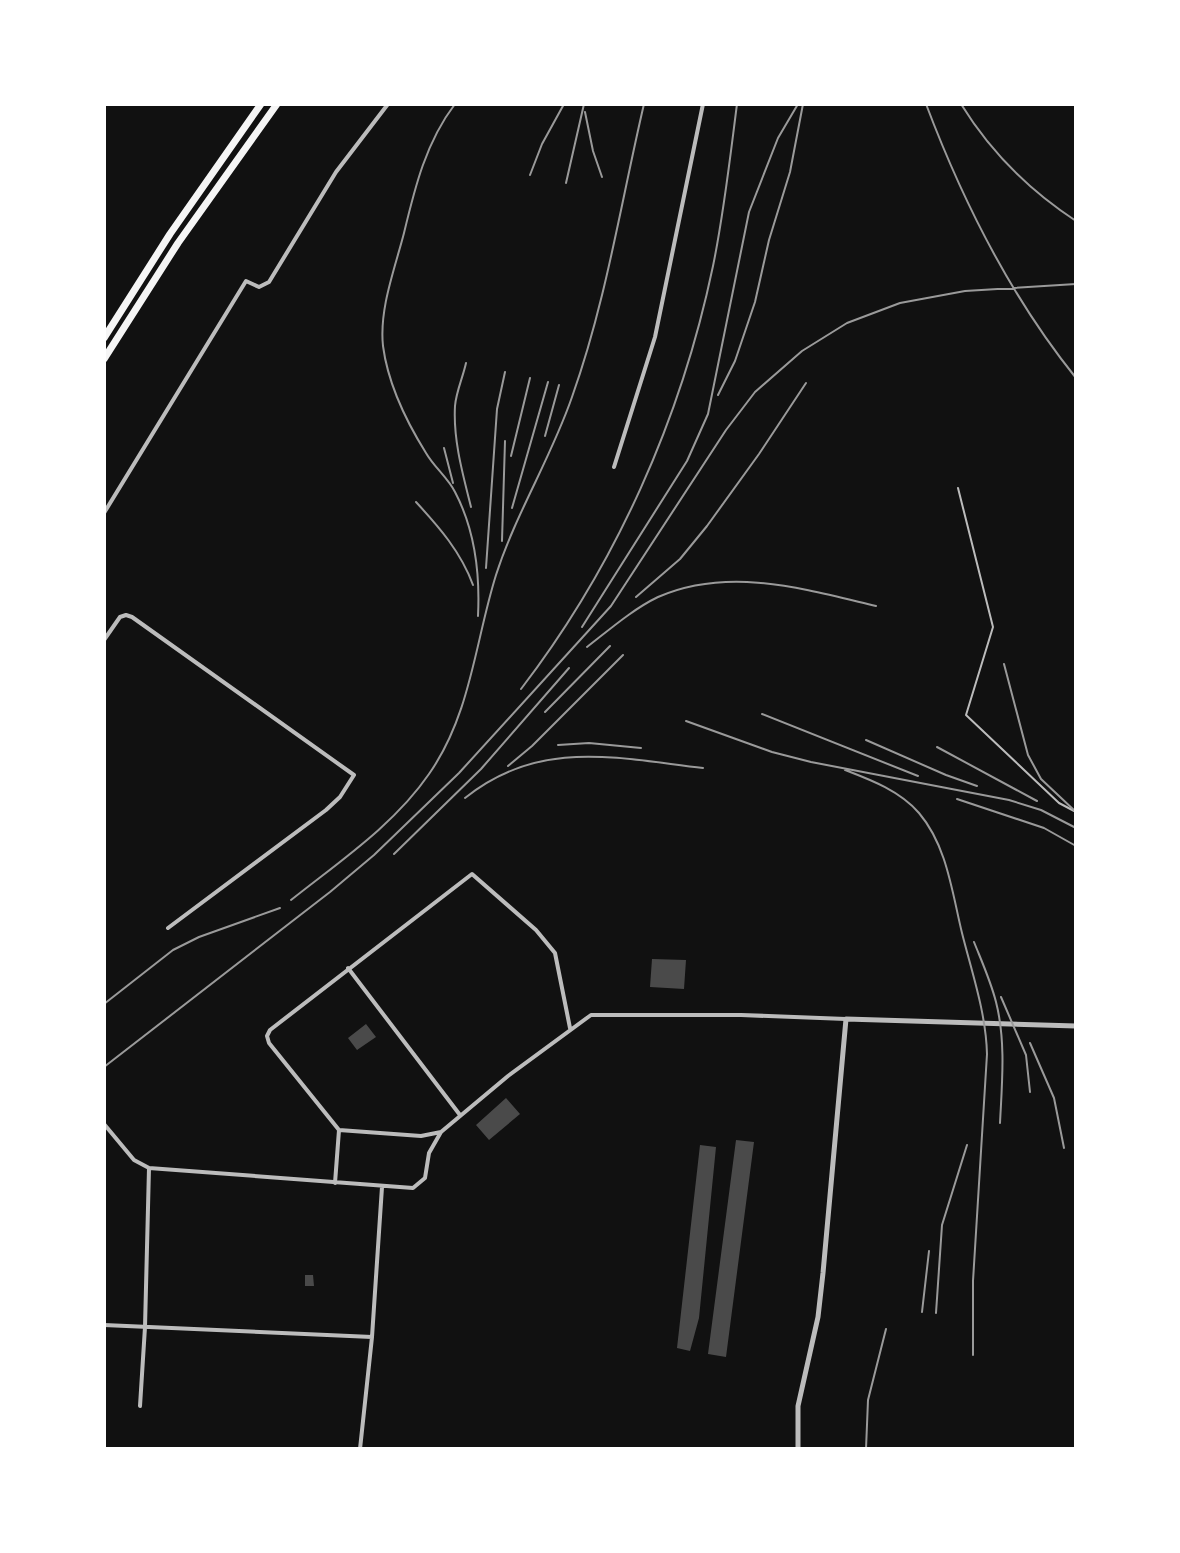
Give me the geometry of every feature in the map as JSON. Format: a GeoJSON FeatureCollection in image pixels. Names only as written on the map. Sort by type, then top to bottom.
{"type":"FeatureCollection","features":[{"type":"Feature","properties":{"kind":"highway"},"geometry":{"type":"LineString","coordinates":[[104,338],[170,234],[261,104]]}},
{"type":"Feature","properties":{"kind":"highway"},"geometry":{"type":"LineString","coordinates":[[104,359],[178,243],[277,104]]}},
{"type":"Feature","properties":{"kind":"street"},"geometry":{"type":"LineString","coordinates":[[104,513],[246,281],[259,287],[269,282],[336,172],[388,104]]}},
{"type":"Feature","properties":{"kind":"street"},"geometry":{"type":"LineString","coordinates":[[614,467],[655,337],[703,104]]}},
{"type":"Feature","properties":{"kind":"street"},"geometry":{"type":"LineString","coordinates":[[104,640],[120,617],[132,617],[354,775],[340,797],[326,810],[168,928]]}},
{"type":"Feature","properties":{"kind":"street"},"geometry":{"type":"LineString","coordinates":[[335,1183],[339,1130],[269,1043],[267,1036],[270,1030],[348,968],[472,874],[536,930],[555,953],[570,1028]]}},
{"type":"Feature","properties":{"kind":"street"},"geometry":{"type":"LineString","coordinates":[[348,968],[460,1115]]}},
{"type":"Feature","properties":{"kind":"street"},"geometry":{"type":"LineString","coordinates":[[104,1124],[134,1160],[149,1168],[413,1188],[425,1178],[429,1153],[441,1132],[570,1028],[591,1015],[1076,1026]]}},
{"type":"Feature","properties":{"kind":"street"},"geometry":{"type":"LineString","coordinates":[[798,1449],[798,1406],[818,1317],[823,1273],[846,1019]]}},
{"type":"Feature","properties":{"kind":"street"},"geometry":{"type":"LineString","coordinates":[[339,1130],[421,1136],[441,1132]]}},
{"type":"Feature","properties":{"kind":"street"},"geometry":{"type":"LineString","coordinates":[[140,1406],[149,1168]]}},
{"type":"Feature","properties":{"kind":"street"},"geometry":{"type":"LineString","coordinates":[[360,1449],[372,1337],[382,1187]]}},
{"type":"Feature","properties":{"kind":"street"},"geometry":{"type":"LineString","coordinates":[[104,1325],[372,1337]]}},
{"type":"Feature","properties":{"kind":"lane"},"geometry":{"type":"LineString","coordinates":[[958,488],[993,627],[966,715],[1059,803],[1076,812]]}},
{"type":"Feature","properties":{"kind":"building"},"geometry":{"type":"Polygon","coordinates":[[[652,959],[686,960],[684,989],[650,987],[652,959]]]}},
{"type":"Feature","properties":{"kind":"building"},"geometry":{"type":"Polygon","coordinates":[[[366,1024],[376,1037],[357,1050],[348,1038],[366,1024]]]}},
{"type":"Feature","properties":{"kind":"building"},"geometry":{"type":"Polygon","coordinates":[[[506,1098],[520,1114],[489,1140],[476,1125],[506,1098]]]}},
{"type":"Feature","properties":{"kind":"building"},"geometry":{"type":"Polygon","coordinates":[[[736,1140],[754,1142],[726,1357],[708,1354],[736,1140]]]}},
{"type":"Feature","properties":{"kind":"building"},"geometry":{"type":"Polygon","coordinates":[[[700,1145],[716,1147],[699,1318],[690,1351],[677,1348],[700,1145]]]}},
{"type":"Feature","properties":{"kind":"building"},"geometry":{"type":"Polygon","coordinates":[[[305,1275],[313,1275],[314,1286],[305,1286],[305,1275]]]}},
{"type":"Feature","properties":{"kind":"railway"},"geometry":{"type":"LineString","coordinates":[[455,104],[436,134],[417,182],[392,274],[382,332],[389,374],[405,415],[462,507],[472,537],[477,569],[478,616]]}},
{"type":"Feature","properties":{"kind":"railway"},"geometry":{"type":"LineString","coordinates":[[530,175],[542,144],[564,104]]}},
{"type":"Feature","properties":{"kind":"railway"},"geometry":{"type":"LineString","coordinates":[[566,183],[584,104]]}},
{"type":"Feature","properties":{"kind":"railway"},"geometry":{"type":"LineString","coordinates":[[291,900],[400,810],[429,774],[454,727],[496,575],[513,530],[564,420],[584,361],[604,288],[644,104]]}},
{"type":"Feature","properties":{"kind":"railway"},"geometry":{"type":"LineString","coordinates":[[521,689],[587,592],[641,488],[663,434],[683,379],[713,266],[737,104]]}},
{"type":"Feature","properties":{"kind":"railway"},"geometry":{"type":"LineString","coordinates":[[582,627],[687,461],[708,414],[749,212],[778,138],[798,104]]}},
{"type":"Feature","properties":{"kind":"railway"},"geometry":{"type":"LineString","coordinates":[[718,395],[735,361],[755,302],[769,240],[790,172],[803,104]]}},
{"type":"Feature","properties":{"kind":"railway"},"geometry":{"type":"LineString","coordinates":[[926,104],[956,177],[990,247],[1030,314],[1076,378]]}},
{"type":"Feature","properties":{"kind":"railway"},"geometry":{"type":"LineString","coordinates":[[961,104],[1012,169],[1076,221]]}},
{"type":"Feature","properties":{"kind":"railway"},"geometry":{"type":"LineString","coordinates":[[585,112],[602,177]]}},
{"type":"Feature","properties":{"kind":"railway"},"geometry":{"type":"LineString","coordinates":[[104,1067],[330,892],[374,855],[459,773],[611,606],[726,430],[755,392],[802,351],[847,323],[900,303],[965,291],[1076,284]]}},
{"type":"Feature","properties":{"kind":"railway"},"geometry":{"type":"LineString","coordinates":[[466,363],[456,401],[455,419],[459,457],[471,507]]}},
{"type":"Feature","properties":{"kind":"railway"},"geometry":{"type":"LineString","coordinates":[[486,568],[497,409],[505,372]]}},
{"type":"Feature","properties":{"kind":"railway"},"geometry":{"type":"LineString","coordinates":[[511,456],[530,378]]}},
{"type":"Feature","properties":{"kind":"railway"},"geometry":{"type":"LineString","coordinates":[[512,508],[548,382]]}},
{"type":"Feature","properties":{"kind":"railway"},"geometry":{"type":"LineString","coordinates":[[636,597],[680,559],[707,526],[806,383]]}},
{"type":"Feature","properties":{"kind":"railway"},"geometry":{"type":"LineString","coordinates":[[545,436],[559,385]]}},
{"type":"Feature","properties":{"kind":"railway"},"geometry":{"type":"LineString","coordinates":[[502,541],[505,441]]}},
{"type":"Feature","properties":{"kind":"railway"},"geometry":{"type":"LineString","coordinates":[[444,448],[453,483]]}},
{"type":"Feature","properties":{"kind":"railway"},"geometry":{"type":"LineString","coordinates":[[416,502],[456,551],[473,585]]}},
{"type":"Feature","properties":{"kind":"railway"},"geometry":{"type":"LineString","coordinates":[[587,647],[658,597],[712,583],[767,584],[876,606]]}},
{"type":"Feature","properties":{"kind":"railway"},"geometry":{"type":"LineString","coordinates":[[545,712],[610,646]]}},
{"type":"Feature","properties":{"kind":"railway"},"geometry":{"type":"LineString","coordinates":[[508,766],[623,655]]}},
{"type":"Feature","properties":{"kind":"railway"},"geometry":{"type":"LineString","coordinates":[[1004,664],[1028,755],[1041,779],[1076,812]]}},
{"type":"Feature","properties":{"kind":"railway"},"geometry":{"type":"LineString","coordinates":[[394,854],[481,769],[569,668]]}},
{"type":"Feature","properties":{"kind":"railway"},"geometry":{"type":"LineString","coordinates":[[762,714],[918,776]]}},
{"type":"Feature","properties":{"kind":"railway"},"geometry":{"type":"LineString","coordinates":[[686,721],[772,752],[811,762],[1009,800],[1041,810],[1076,828]]}},
{"type":"Feature","properties":{"kind":"railway"},"geometry":{"type":"LineString","coordinates":[[866,740],[977,786]]}},
{"type":"Feature","properties":{"kind":"railway"},"geometry":{"type":"LineString","coordinates":[[558,745],[589,743],[641,748]]}},
{"type":"Feature","properties":{"kind":"railway"},"geometry":{"type":"LineString","coordinates":[[937,747],[1037,801]]}},
{"type":"Feature","properties":{"kind":"railway"},"geometry":{"type":"LineString","coordinates":[[465,798],[493,779],[550,760],[609,757],[703,768]]}},
{"type":"Feature","properties":{"kind":"railway"},"geometry":{"type":"LineString","coordinates":[[845,770],[894,792],[911,805],[928,826],[947,870],[981,1008],[987,1054],[973,1281],[973,1355]]}},
{"type":"Feature","properties":{"kind":"railway"},"geometry":{"type":"LineString","coordinates":[[957,799],[1044,828],[1076,846]]}},
{"type":"Feature","properties":{"kind":"railway"},"geometry":{"type":"LineString","coordinates":[[104,1004],[173,950],[199,937],[280,908]]}},
{"type":"Feature","properties":{"kind":"railway"},"geometry":{"type":"LineString","coordinates":[[974,942],[992,987],[999,1017],[1002,1062],[1000,1123]]}},
{"type":"Feature","properties":{"kind":"railway"},"geometry":{"type":"LineString","coordinates":[[1001,997],[1026,1055],[1030,1092]]}},
{"type":"Feature","properties":{"kind":"railway"},"geometry":{"type":"LineString","coordinates":[[1030,1043],[1054,1098],[1064,1148]]}},
{"type":"Feature","properties":{"kind":"railway"},"geometry":{"type":"LineString","coordinates":[[936,1313],[942,1225],[967,1145]]}},
{"type":"Feature","properties":{"kind":"railway"},"geometry":{"type":"LineString","coordinates":[[922,1312],[929,1251]]}},
{"type":"Feature","properties":{"kind":"railway"},"geometry":{"type":"LineString","coordinates":[[866,1449],[868,1400],[886,1329]]}}]}
